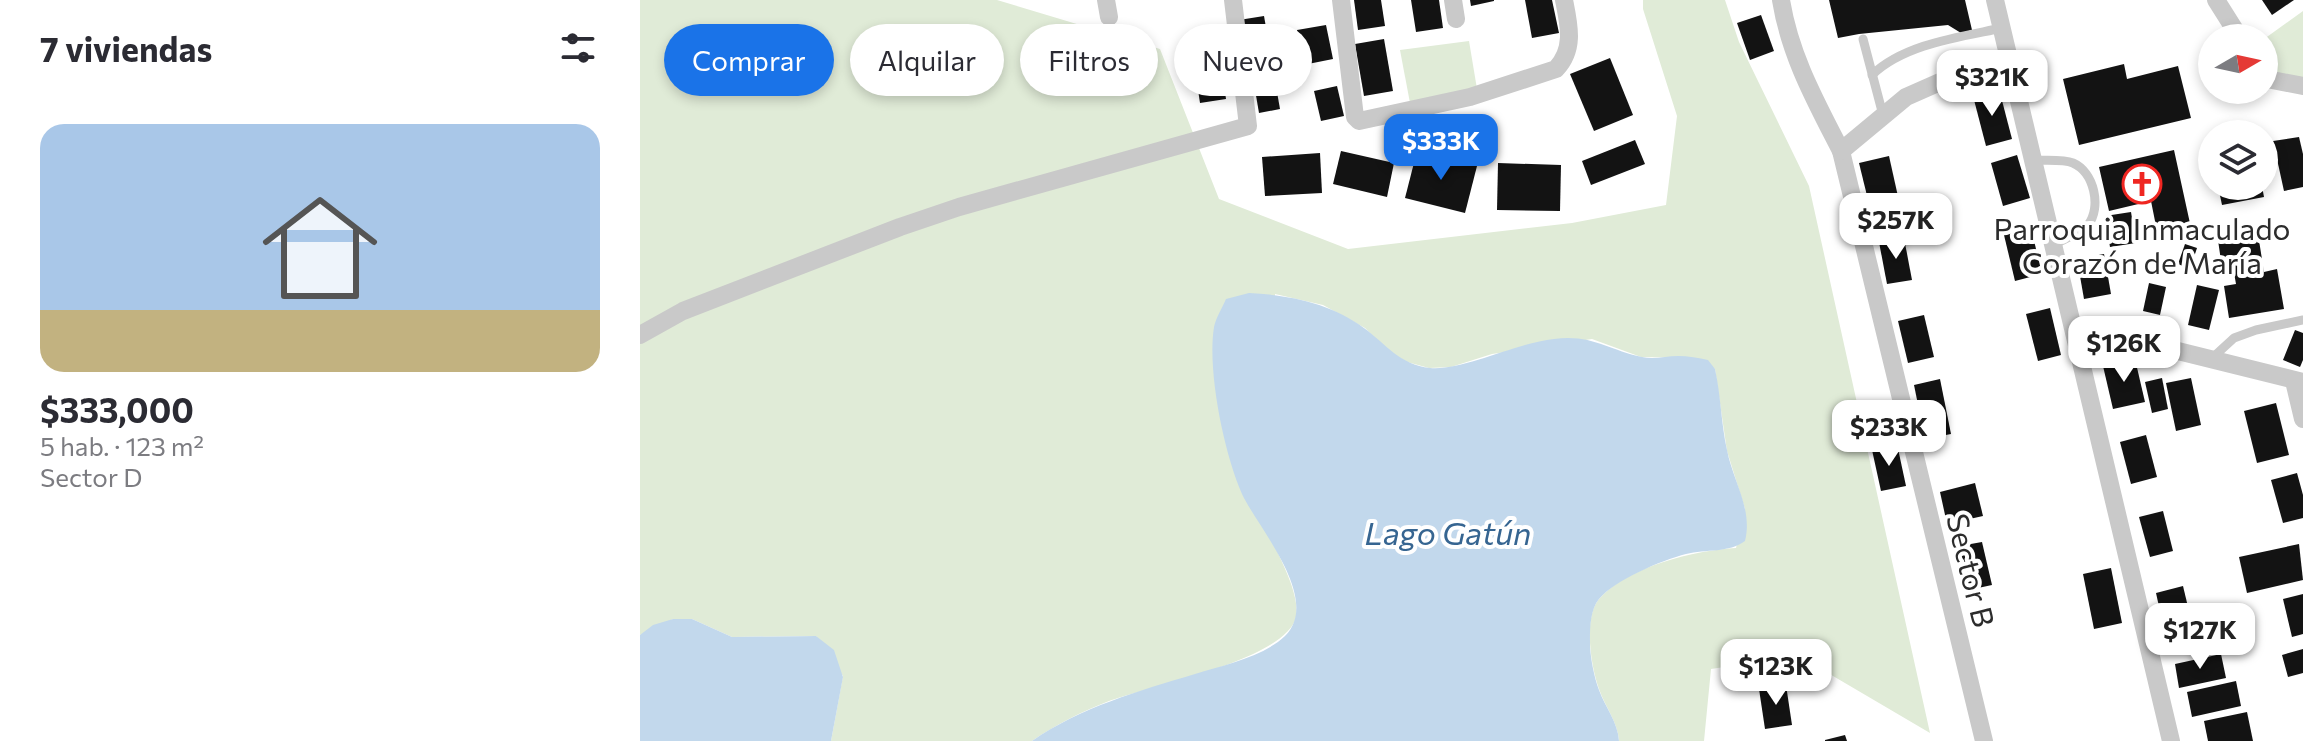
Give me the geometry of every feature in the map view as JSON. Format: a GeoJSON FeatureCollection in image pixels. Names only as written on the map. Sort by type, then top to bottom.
{"type":"FeatureCollection","features":[{"type":"Feature","properties":{"kind":"street"},"geometry":{"type":"LineString","coordinates":[[640,335],[683,311],[900,227],[973,203],[1248,126],[1233,0]]}},
{"type":"Feature","properties":{"kind":"street"},"geometry":{"type":"LineString","coordinates":[[1341,0],[1355,117],[1359,121],[1470,97],[1556,69],[1565,60],[1569,47],[1564,0]]}},
{"type":"Feature","properties":{"kind":"street","name":"Sector B"},"geometry":{"type":"LineString","coordinates":[[1781,0],[1786,32],[1797,65],[1841,151],[1984,741]]}},
{"type":"Feature","properties":{"kind":"street"},"geometry":{"type":"LineString","coordinates":[[1995,0],[2171,741]]}},
{"type":"Feature","properties":{"kind":"street"},"geometry":{"type":"LineString","coordinates":[[2216,0],[2231,24]]}},
{"type":"Feature","properties":{"kind":"street"},"geometry":{"type":"LineString","coordinates":[[1841,151],[1895,105],[1922,89],[2010,60]]}},
{"type":"Feature","properties":{"kind":"street"},"geometry":{"type":"LineString","coordinates":[[2278,81],[2303,86]]}},
{"type":"Feature","properties":{"kind":"street"},"geometry":{"type":"LineString","coordinates":[[2073,325],[2298,381],[2303,419]]}},
{"type":"Feature","properties":{"kind":"lane"},"geometry":{"type":"LineString","coordinates":[[1872,75],[1909,52],[2002,28]]}},
{"type":"Feature","properties":{"kind":"lane"},"geometry":{"type":"LineString","coordinates":[[1863,39],[1883,115]]}},
{"type":"Feature","properties":{"kind":"lane"},"geometry":{"type":"LineString","coordinates":[[2035,160],[2073,163],[2087,174],[2094,191],[2094,211],[2087,226],[2055,244]]}},
{"type":"Feature","properties":{"kind":"lane"},"geometry":{"type":"LineString","coordinates":[[2210,360],[2234,338],[2303,320]]}},
{"type":"Feature","properties":{"kind":"green space"},"geometry":{"type":"Polygon","coordinates":[[[640,0],[997,0],[1077,24],[1020,24],[1020,96],[1158,96],[1160,49],[1174,85],[1174,96],[1178,96],[1219,199],[1348,249],[1572,223],[1666,205],[1677,116],[1643,9],[1643,0],[1725,0],[1739,42],[1809,186],[1930,733],[1799,656],[1711,669],[1704,741],[1619,741],[1593,668],[1590,630],[1594,607],[1611,588],[1644,569],[1702,552],[1736,548],[1745,509],[1727,451],[1715,369],[1696,358],[1641,357],[1592,339],[1492,354],[1451,367],[1429,368],[1407,362],[1387,350],[1365,328],[1323,305],[1275,294],[1275,547],[1290,581],[1297,609],[1287,632],[1268,646],[1214,670],[1099,705],[1032,741],[831,741],[843,676],[816,636],[732,637],[692,619],[673,619],[640,635],[640,0]]]}},
{"type":"Feature","properties":{"kind":"green space"},"geometry":{"type":"Polygon","coordinates":[[[2303,11],[2303,87],[2278,88],[2278,29],[2303,11]]]}},
{"type":"Feature","properties":{"kind":"green space"},"geometry":{"type":"Polygon","coordinates":[[[1469,41],[1477,89],[1410,103],[1400,50],[1469,41]]]}},
{"type":"Feature","properties":{"kind":"water","name":"Lago Gatún"},"geometry":{"type":"Polygon","coordinates":[[[1249,293],[1294,298],[1324,306],[1351,319],[1410,363],[1430,368],[1458,365],[1539,342],[1567,338],[1590,341],[1646,358],[1682,356],[1708,360],[1715,369],[1727,450],[1744,506],[1745,541],[1725,549],[1686,554],[1652,566],[1627,578],[1599,599],[1590,629],[1592,663],[1597,685],[1614,721],[1619,741],[1032,741],[1070,719],[1111,701],[1266,650],[1285,636],[1294,621],[1296,603],[1292,584],[1235,477],[1223,435],[1215,388],[1212,345],[1216,320],[1226,299],[1249,293]]]}},
{"type":"Feature","properties":{"kind":"water"},"geometry":{"type":"Polygon","coordinates":[[[673,619],[692,619],[732,637],[816,636],[834,650],[843,677],[831,741],[640,741],[640,635],[653,625],[673,619]]]}},
{"type":"Feature","properties":{"kind":"building"},"geometry":{"type":"Polygon","coordinates":[[[1354,0],[1381,0],[1385,26],[1358,30],[1354,0]]]}},
{"type":"Feature","properties":{"kind":"building"},"geometry":{"type":"Polygon","coordinates":[[[1411,0],[1439,0],[1443,28],[1416,32],[1411,0]]]}},
{"type":"Feature","properties":{"kind":"building"},"geometry":{"type":"Polygon","coordinates":[[[1470,0],[1494,0],[1494,1],[1471,6],[1470,0]]]}},
{"type":"Feature","properties":{"kind":"building"},"geometry":{"type":"Polygon","coordinates":[[[1525,0],[1552,0],[1559,33],[1532,38],[1525,0]]]}},
{"type":"Feature","properties":{"kind":"building"},"geometry":{"type":"Polygon","coordinates":[[[1829,0],[1965,0],[1972,30],[1961,33],[1948,25],[1838,38],[1829,0]]]}},
{"type":"Feature","properties":{"kind":"building"},"geometry":{"type":"Polygon","coordinates":[[[2262,0],[2294,0],[2272,15],[2262,0]]]}},
{"type":"Feature","properties":{"kind":"building"},"geometry":{"type":"Polygon","coordinates":[[[1761,15],[1774,51],[1750,60],[1737,23],[1761,15]]]}},
{"type":"Feature","properties":{"kind":"building"},"geometry":{"type":"Polygon","coordinates":[[[1264,16],[1265,24],[1240,24],[1239,20],[1264,16]]]}},
{"type":"Feature","properties":{"kind":"building"},"geometry":{"type":"Polygon","coordinates":[[[1326,25],[1333,59],[1312,63],[1312,27],[1326,25]]]}},
{"type":"Feature","properties":{"kind":"building"},"geometry":{"type":"Polygon","coordinates":[[[1384,39],[1393,91],[1364,96],[1355,44],[1384,39]]]}},
{"type":"Feature","properties":{"kind":"building"},"geometry":{"type":"Polygon","coordinates":[[[1610,58],[1633,115],[1594,131],[1570,74],[1610,58]]]}},
{"type":"Feature","properties":{"kind":"building"},"geometry":{"type":"Polygon","coordinates":[[[2124,64],[2127,79],[2178,66],[2191,118],[2079,145],[2063,79],[2124,64]]]}},
{"type":"Feature","properties":{"kind":"building"},"geometry":{"type":"Polygon","coordinates":[[[1337,86],[1344,116],[1321,121],[1314,91],[1337,86]]]}},
{"type":"Feature","properties":{"kind":"building"},"geometry":{"type":"Polygon","coordinates":[[[1999,89],[2012,139],[1986,146],[1973,96],[1999,89]]]}},
{"type":"Feature","properties":{"kind":"building"},"geometry":{"type":"Polygon","coordinates":[[[1199,96],[1226,96],[1226,99],[1200,103],[1199,96]]]}},
{"type":"Feature","properties":{"kind":"building"},"geometry":{"type":"Polygon","coordinates":[[[1256,96],[1278,96],[1280,109],[1259,113],[1256,96]]]}},
{"type":"Feature","properties":{"kind":"building"},"geometry":{"type":"Polygon","coordinates":[[[2299,137],[2303,154],[2303,187],[2284,191],[2278,164],[2278,140],[2299,137]]]}},
{"type":"Feature","properties":{"kind":"building"},"geometry":{"type":"Polygon","coordinates":[[[1635,140],[1645,164],[1591,185],[1582,161],[1635,140]]]}},
{"type":"Feature","properties":{"kind":"building","name":"Parroquia Inmaculado Corazón de María"},"geometry":{"type":"Polygon","coordinates":[[[2174,150],[2191,228],[2158,236],[2151,201],[2109,211],[2099,167],[2174,150]]]}},
{"type":"Feature","properties":{"kind":"building"},"geometry":{"type":"Polygon","coordinates":[[[1341,151],[1394,163],[1387,197],[1333,184],[1341,151]]]}},
{"type":"Feature","properties":{"kind":"building"},"geometry":{"type":"Polygon","coordinates":[[[1417,151],[1477,166],[1465,213],[1405,198],[1417,151]]]}},
{"type":"Feature","properties":{"kind":"building"},"geometry":{"type":"Polygon","coordinates":[[[1320,153],[1322,193],[1265,196],[1262,157],[1320,153]]]}},
{"type":"Feature","properties":{"kind":"building"},"geometry":{"type":"Polygon","coordinates":[[[2017,155],[2030,198],[2003,206],[1991,163],[2017,155]]]}},
{"type":"Feature","properties":{"kind":"building"},"geometry":{"type":"Polygon","coordinates":[[[1889,156],[1899,201],[1870,208],[1859,163],[1889,156]]]}},
{"type":"Feature","properties":{"kind":"building"},"geometry":{"type":"Polygon","coordinates":[[[1498,163],[1561,165],[1560,211],[1497,210],[1498,163]]]}},
{"type":"Feature","properties":{"kind":"building"},"geometry":{"type":"Polygon","coordinates":[[[2221,200],[2248,200],[2222,205],[2221,200]]]}},
{"type":"Feature","properties":{"kind":"building"},"geometry":{"type":"Polygon","coordinates":[[[2131,212],[2136,243],[2110,247],[2105,216],[2131,212]]]}},
{"type":"Feature","properties":{"kind":"building"},"geometry":{"type":"Polygon","coordinates":[[[2031,228],[2042,274],[2015,281],[2004,235],[2031,228]]]}},
{"type":"Feature","properties":{"kind":"building"},"geometry":{"type":"Polygon","coordinates":[[[2258,234],[2264,272],[2277,269],[2284,309],[2229,318],[2224,286],[2236,284],[2233,267],[2222,268],[2218,240],[2258,234]]]}},
{"type":"Feature","properties":{"kind":"building"},"geometry":{"type":"Polygon","coordinates":[[[1904,238],[1912,280],[1887,284],[1879,242],[1904,238]]]}},
{"type":"Feature","properties":{"kind":"building"},"geometry":{"type":"Polygon","coordinates":[[[2185,244],[2197,248],[2190,269],[2178,264],[2185,244]]]}},
{"type":"Feature","properties":{"kind":"building"},"geometry":{"type":"Polygon","coordinates":[[[2104,254],[2111,294],[2084,299],[2077,259],[2104,254]]]}},
{"type":"Feature","properties":{"kind":"building"},"geometry":{"type":"Polygon","coordinates":[[[2149,283],[2166,287],[2160,315],[2143,311],[2149,283]]]}},
{"type":"Feature","properties":{"kind":"building"},"geometry":{"type":"Polygon","coordinates":[[[2197,285],[2219,290],[2209,330],[2188,325],[2197,285]]]}},
{"type":"Feature","properties":{"kind":"building"},"geometry":{"type":"Polygon","coordinates":[[[2050,308],[2061,355],[2038,361],[2026,314],[2050,308]]]}},
{"type":"Feature","properties":{"kind":"building"},"geometry":{"type":"Polygon","coordinates":[[[1924,315],[1934,357],[1908,363],[1898,321],[1924,315]]]}},
{"type":"Feature","properties":{"kind":"building"},"geometry":{"type":"Polygon","coordinates":[[[2295,330],[2303,333],[2300,367],[2283,360],[2295,330]]]}},
{"type":"Feature","properties":{"kind":"building"},"geometry":{"type":"Polygon","coordinates":[[[2135,359],[2145,402],[2113,409],[2103,366],[2135,359]]]}},
{"type":"Feature","properties":{"kind":"building"},"geometry":{"type":"Polygon","coordinates":[[[2162,378],[2168,409],[2152,413],[2145,382],[2162,378]]]}},
{"type":"Feature","properties":{"kind":"building"},"geometry":{"type":"Polygon","coordinates":[[[2191,378],[2201,425],[2176,431],[2166,383],[2191,378]]]}},
{"type":"Feature","properties":{"kind":"building"},"geometry":{"type":"Polygon","coordinates":[[[1940,379],[1951,434],[1925,439],[1914,385],[1940,379]]]}},
{"type":"Feature","properties":{"kind":"building"},"geometry":{"type":"Polygon","coordinates":[[[2276,403],[2289,455],[2257,463],[2244,411],[2276,403]]]}},
{"type":"Feature","properties":{"kind":"building"},"geometry":{"type":"Polygon","coordinates":[[[2146,435],[2157,477],[2131,484],[2120,442],[2146,435]]]}},
{"type":"Feature","properties":{"kind":"building"},"geometry":{"type":"Polygon","coordinates":[[[1897,444],[1906,486],[1881,491],[1872,450],[1897,444]]]}},
{"type":"Feature","properties":{"kind":"building"},"geometry":{"type":"Polygon","coordinates":[[[2297,473],[2303,495],[2303,518],[2283,523],[2271,480],[2297,473]]]}},
{"type":"Feature","properties":{"kind":"building"},"geometry":{"type":"Polygon","coordinates":[[[1975,483],[1983,516],[1947,524],[1940,492],[1975,483]]]}},
{"type":"Feature","properties":{"kind":"building"},"geometry":{"type":"Polygon","coordinates":[[[2163,511],[2173,551],[2150,557],[2139,517],[2163,511]]]}},
{"type":"Feature","properties":{"kind":"building"},"geometry":{"type":"Polygon","coordinates":[[[1982,542],[1992,585],[1964,591],[1954,547],[1982,542]]]}},
{"type":"Feature","properties":{"kind":"building"},"geometry":{"type":"Polygon","coordinates":[[[2299,544],[2303,580],[2247,593],[2239,557],[2299,544]]]}},
{"type":"Feature","properties":{"kind":"building"},"geometry":{"type":"Polygon","coordinates":[[[2111,568],[2122,623],[2094,629],[2083,574],[2111,568]]]}},
{"type":"Feature","properties":{"kind":"building"},"geometry":{"type":"Polygon","coordinates":[[[2183,586],[2194,632],[2166,638],[2156,593],[2183,586]]]}},
{"type":"Feature","properties":{"kind":"building"},"geometry":{"type":"Polygon","coordinates":[[[2303,594],[2303,634],[2292,637],[2283,599],[2303,594]]]}},
{"type":"Feature","properties":{"kind":"building"},"geometry":{"type":"Polygon","coordinates":[[[2303,649],[2303,673],[2288,677],[2282,655],[2303,649]]]}},
{"type":"Feature","properties":{"kind":"building"},"geometry":{"type":"Polygon","coordinates":[[[2221,654],[2226,678],[2179,688],[2175,664],[2221,654]]]}},
{"type":"Feature","properties":{"kind":"building"},"geometry":{"type":"Polygon","coordinates":[[[2236,681],[2241,706],[2192,717],[2187,692],[2236,681]]]}},
{"type":"Feature","properties":{"kind":"building"},"geometry":{"type":"Polygon","coordinates":[[[1786,685],[1792,725],[1765,729],[1759,689],[1786,685]]]}},
{"type":"Feature","properties":{"kind":"building"},"geometry":{"type":"Polygon","coordinates":[[[2247,712],[2253,741],[2208,741],[2204,721],[2247,712]]]}},
{"type":"Feature","properties":{"kind":"building"},"geometry":{"type":"Polygon","coordinates":[[[1845,735],[1847,741],[1825,741],[1825,740],[1845,735]]]}},
{"type":"Feature","properties":{"kind":"place","name":"Parroquia Inmaculado Corazón de María"},"geometry":{"type":"Point","coordinates":[2142,184]}}]}
